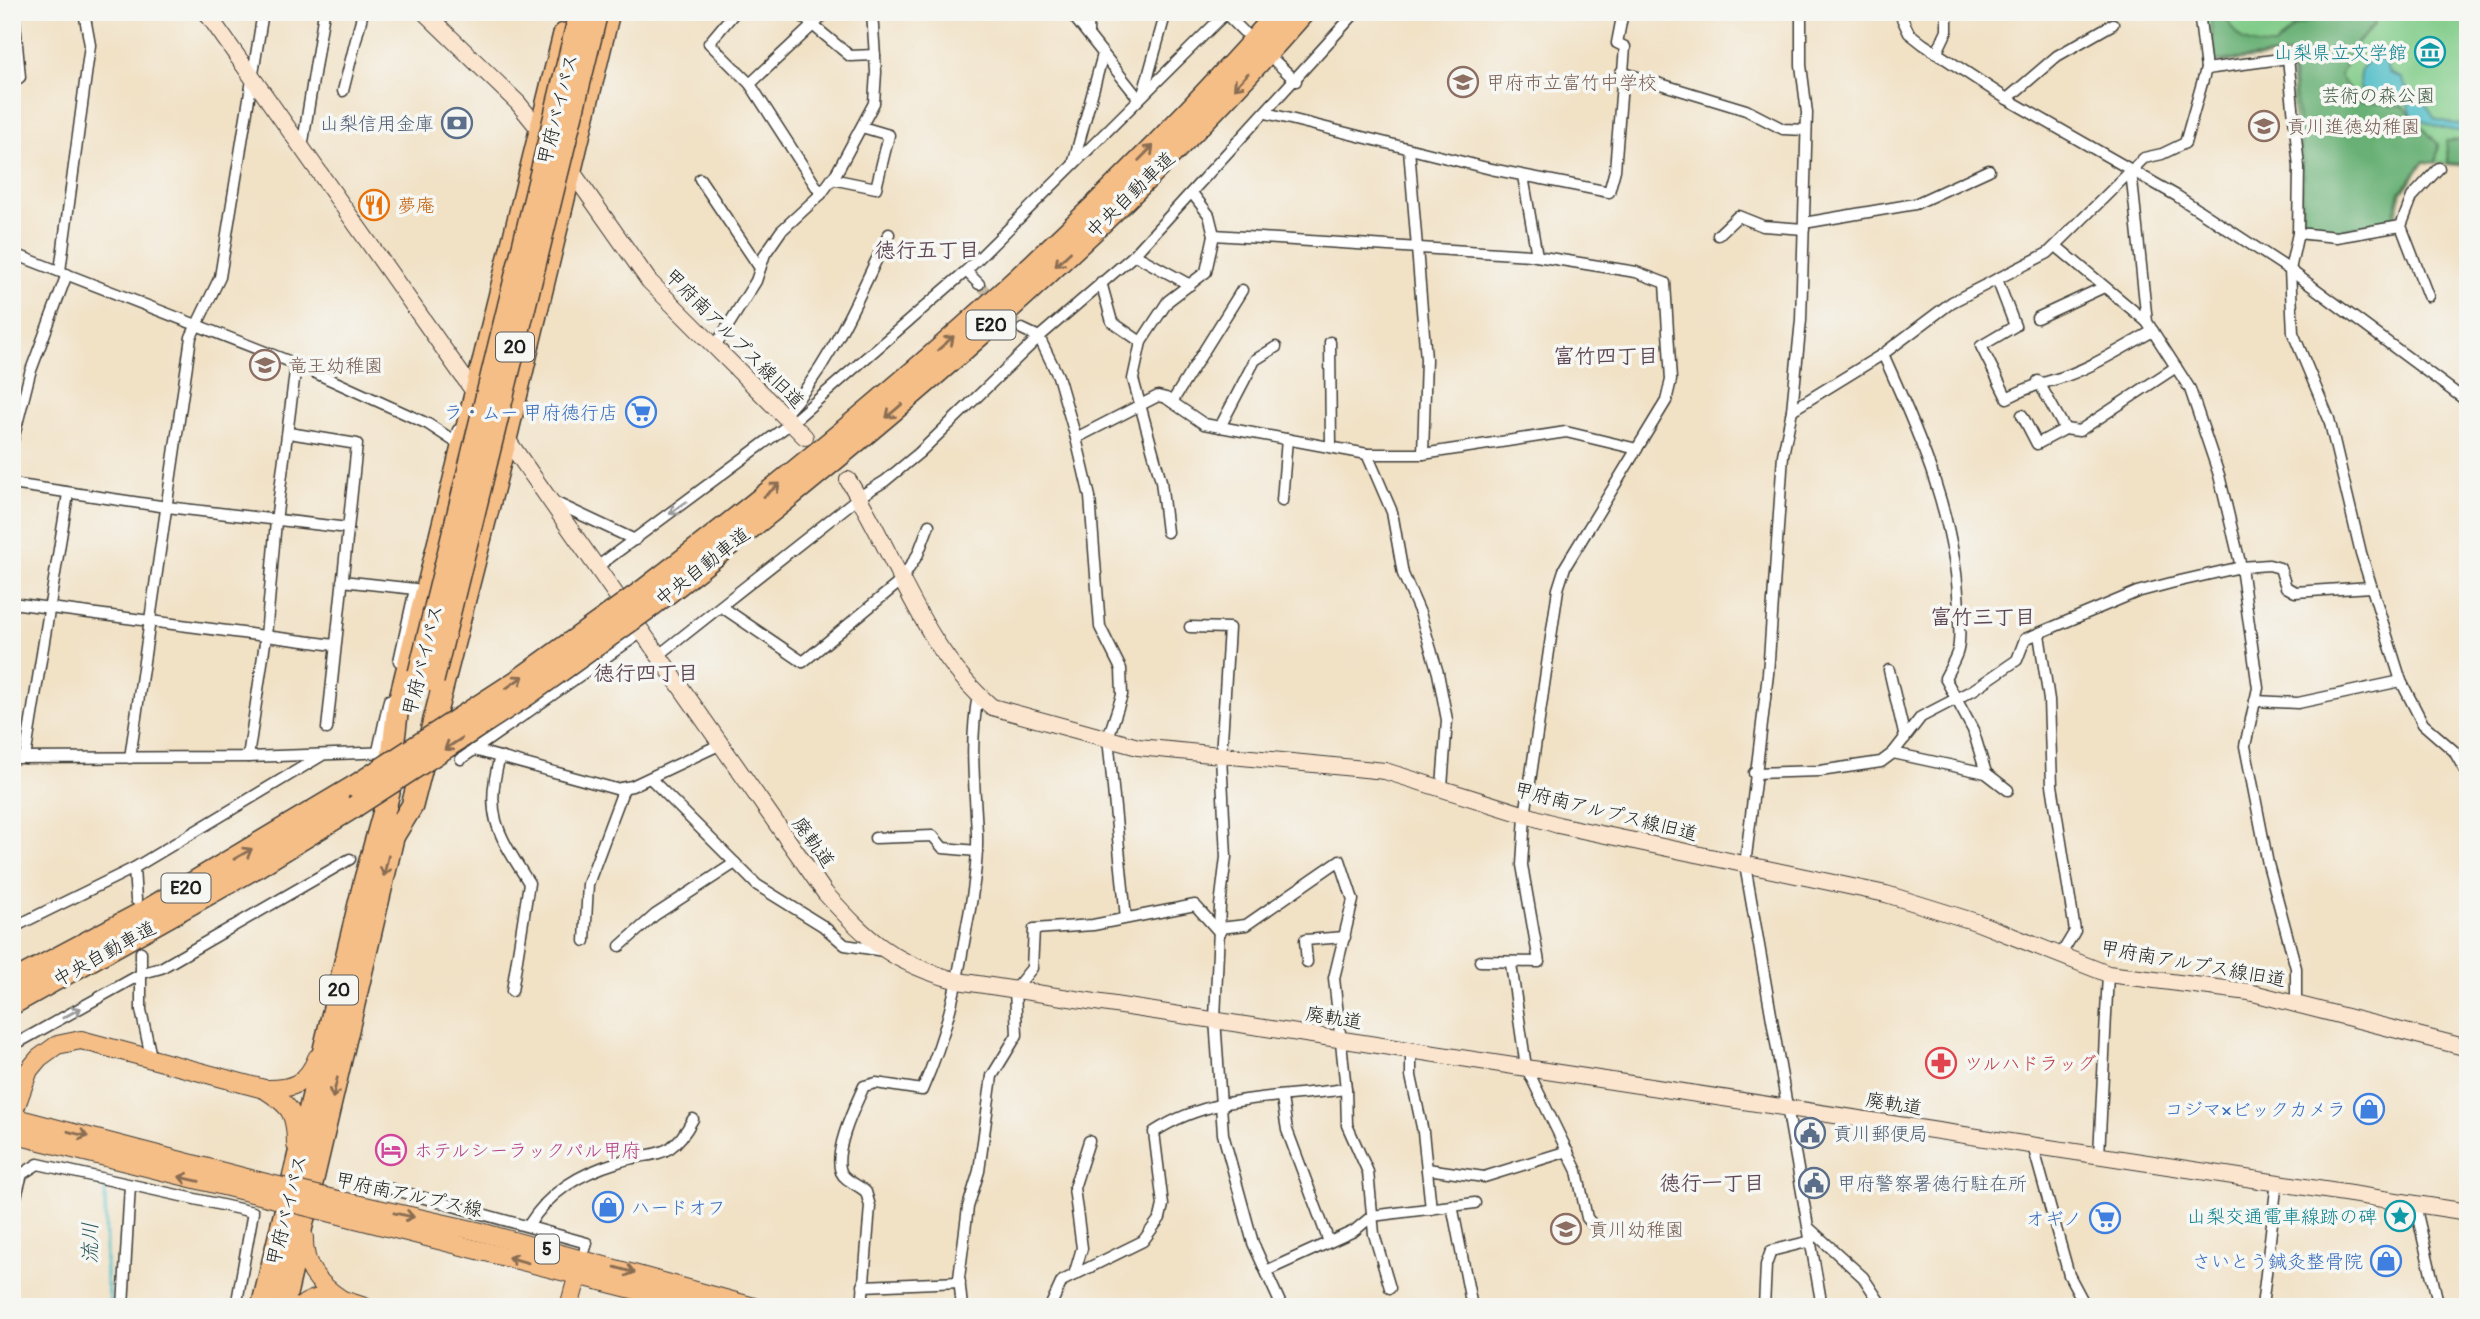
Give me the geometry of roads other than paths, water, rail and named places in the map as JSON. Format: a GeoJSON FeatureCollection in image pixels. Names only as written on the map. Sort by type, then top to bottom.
{"type":"FeatureCollection","features":[{"type":"Feature","properties":{"kind":"highway"},"geometry":{"type":"LineString","coordinates":[[386,806],[385,752],[473,390],[570,12]]}},
{"type":"Feature","properties":{"kind":"highway","name":"甲府バイパス"},"geometry":{"type":"LineString","coordinates":[[283,1307],[393,838],[426,677],[580,12]]}},
{"type":"Feature","properties":{"kind":"highway","name":"甲府バイパス"},"geometry":{"type":"LineString","coordinates":[[261,1307],[297,1170],[365,879],[426,677],[597,12]]}},
{"type":"Feature","properties":{"kind":"highway"},"geometry":{"type":"LineString","coordinates":[[393,838],[412,806],[506,439],[609,12]]}},
{"type":"Feature","properties":{"kind":"highway","name":"中央自動車道"},"geometry":{"type":"LineString","coordinates":[[645,599],[966,326],[1073,226],[1279,12]]}},
{"type":"Feature","properties":{"kind":"highway","name":"中央自動車道"},"geometry":{"type":"LineString","coordinates":[[12,1004],[253,869],[507,688],[645,599],[863,438],[978,338],[1190,136],[1304,12]]}},
{"type":"Feature","properties":{"kind":"highway","name":"中央自動車道"},"geometry":{"type":"LineString","coordinates":[[12,982],[355,797]]}},
{"type":"Feature","properties":{"kind":"highway"},"geometry":{"type":"LineString","coordinates":[[12,972],[29,963],[45,964]]}},
{"type":"Feature","properties":{"kind":"main road"},"geometry":{"type":"LineString","coordinates":[[264,1089],[289,1088],[305,1079],[312,1070],[344,937],[365,879]]}},
{"type":"Feature","properties":{"kind":"main road","name":"5"},"geometry":{"type":"LineString","coordinates":[[12,1117],[29,1070],[47,1050],[81,1040],[264,1089],[292,1112],[297,1125],[297,1170]]}},
{"type":"Feature","properties":{"kind":"main road","name":"甲府南アルプス線"},"geometry":{"type":"LineString","coordinates":[[12,1117],[257,1188]]}},
{"type":"Feature","properties":{"kind":"main road","name":"甲府南アルプス線"},"geometry":{"type":"LineString","coordinates":[[12,1134],[337,1207],[578,1277],[703,1307]]}},
{"type":"Feature","properties":{"kind":"main road","name":"甲府南アルプス線"},"geometry":{"type":"LineString","coordinates":[[337,1207],[477,1231],[754,1307]]}},
{"type":"Feature","properties":{"kind":"main road"},"geometry":{"type":"LineString","coordinates":[[305,1213],[306,1264],[324,1288],[341,1299]]}},
{"type":"Feature","properties":{"kind":"main road"},"geometry":{"type":"LineString","coordinates":[[569,1307],[582,1259]]}},
{"type":"Feature","properties":{"kind":"main road"},"geometry":{"type":"LineString","coordinates":[[300,1307],[313,1297],[341,1299],[365,1307]]}},
{"type":"Feature","properties":{"kind":"street"},"geometry":{"type":"LineString","coordinates":[[12,83],[20,76],[14,12]]}},
{"type":"Feature","properties":{"kind":"street"},"geometry":{"type":"LineString","coordinates":[[12,444],[30,373],[64,273],[90,45],[84,12]]}},
{"type":"Feature","properties":{"kind":"street","name":"廃軌道"},"geometry":{"type":"LineString","coordinates":[[206,12],[659,655],[719,746],[825,893],[884,951],[919,970],[958,981],[1215,1019],[1341,1041],[2468,1212]]}},
{"type":"Feature","properties":{"kind":"street"},"geometry":{"type":"LineString","coordinates":[[130,758],[191,337],[220,277],[263,12]]}},
{"type":"Feature","properties":{"kind":"street"},"geometry":{"type":"LineString","coordinates":[[302,148],[324,12]]}},
{"type":"Feature","properties":{"kind":"street"},"geometry":{"type":"LineString","coordinates":[[343,91],[363,12]]}},
{"type":"Feature","properties":{"kind":"street","name":"甲府南アルプス線旧道"},"geometry":{"type":"LineString","coordinates":[[424,12],[518,103],[572,171],[649,281],[805,437]]}},
{"type":"Feature","properties":{"kind":"street"},"geometry":{"type":"LineString","coordinates":[[735,12],[709,43],[750,85],[821,194]]}},
{"type":"Feature","properties":{"kind":"street"},"geometry":{"type":"LineString","coordinates":[[797,12],[850,56],[875,55]]}},
{"type":"Feature","properties":{"kind":"street"},"geometry":{"type":"LineString","coordinates":[[750,85],[827,12]]}},
{"type":"Feature","properties":{"kind":"street"},"geometry":{"type":"LineString","coordinates":[[714,348],[756,281],[765,254],[781,231],[821,194],[832,179],[874,103],[872,12]]}},
{"type":"Feature","properties":{"kind":"street"},"geometry":{"type":"LineString","coordinates":[[1070,12],[1141,97]]}},
{"type":"Feature","properties":{"kind":"street"},"geometry":{"type":"LineString","coordinates":[[1088,33],[1089,12]]}},
{"type":"Feature","properties":{"kind":"street"},"geometry":{"type":"LineString","coordinates":[[1141,97],[1166,12]]}},
{"type":"Feature","properties":{"kind":"street"},"geometry":{"type":"LineString","coordinates":[[659,655],[859,496],[885,481],[919,453],[972,400],[1001,378],[1039,337],[1135,255],[1356,12]]}},
{"type":"Feature","properties":{"kind":"street"},"geometry":{"type":"LineString","coordinates":[[1266,113],[1523,176],[1609,192],[1615,170],[1625,47],[1617,43],[1623,12]]}},
{"type":"Feature","properties":{"kind":"street"},"geometry":{"type":"LineString","coordinates":[[1801,12],[1806,130],[1801,320],[1792,410],[1783,455],[1768,674],[1745,865],[1822,1307]]}},
{"type":"Feature","properties":{"kind":"street"},"geometry":{"type":"LineString","coordinates":[[1899,12],[1909,33],[2007,99],[2177,196],[2290,270],[2468,402]]}},
{"type":"Feature","properties":{"kind":"street"},"geometry":{"type":"LineString","coordinates":[[1937,52],[1947,31],[1947,12]]}},
{"type":"Feature","properties":{"kind":"street"},"geometry":{"type":"LineString","coordinates":[[1792,410],[1883,354],[1951,302],[2048,253],[2144,158],[2162,155],[2185,143],[2206,69],[2199,12]]}},
{"type":"Feature","properties":{"kind":"street"},"geometry":{"type":"LineString","coordinates":[[597,567],[787,419],[966,271],[1226,13],[1244,32]]}},
{"type":"Feature","properties":{"kind":"street"},"geometry":{"type":"LineString","coordinates":[[2007,99],[2057,56],[2113,24]]}},
{"type":"Feature","properties":{"kind":"street"},"geometry":{"type":"LineString","coordinates":[[1074,164],[1103,54]]}},
{"type":"Feature","properties":{"kind":"street"},"geometry":{"type":"LineString","coordinates":[[2206,69],[2288,58],[2299,167],[2298,233],[2290,270],[2293,333],[2329,419],[2371,587],[2401,681],[2423,724],[2454,751],[2468,776]]}},
{"type":"Feature","properties":{"kind":"street"},"geometry":{"type":"LineString","coordinates":[[1276,62],[1296,81]]}},
{"type":"Feature","properties":{"kind":"street"},"geometry":{"type":"LineString","coordinates":[[1621,72],[1746,110],[1783,129],[1806,130]]}},
{"type":"Feature","properties":{"kind":"street"},"geometry":{"type":"LineString","coordinates":[[832,179],[876,188],[889,135],[862,127]]}},
{"type":"Feature","properties":{"kind":"street"},"geometry":{"type":"LineString","coordinates":[[1409,149],[1426,359],[1423,454]]}},
{"type":"Feature","properties":{"kind":"street"},"geometry":{"type":"LineString","coordinates":[[2428,296],[2401,226],[2412,197],[2439,168]]}},
{"type":"Feature","properties":{"kind":"street"},"geometry":{"type":"LineString","coordinates":[[1718,235],[1738,216],[1763,226],[1804,226],[1914,204],[1989,170]]}},
{"type":"Feature","properties":{"kind":"street"},"geometry":{"type":"LineString","coordinates":[[2131,172],[2150,327]]}},
{"type":"Feature","properties":{"kind":"street"},"geometry":{"type":"LineString","coordinates":[[1523,176],[1538,256]]}},
{"type":"Feature","properties":{"kind":"street"},"geometry":{"type":"LineString","coordinates":[[700,179],[760,268]]}},
{"type":"Feature","properties":{"kind":"street"},"geometry":{"type":"LineString","coordinates":[[1167,533],[1161,481],[1133,379],[1141,342],[1168,302],[1206,271],[1214,235],[1209,215],[1192,193]]}},
{"type":"Feature","properties":{"kind":"street"},"geometry":{"type":"LineString","coordinates":[[2298,233],[2336,237],[2401,226]]}},
{"type":"Feature","properties":{"kind":"street"},"geometry":{"type":"LineString","coordinates":[[787,419],[845,323],[889,234]]}},
{"type":"Feature","properties":{"kind":"street"},"geometry":{"type":"LineString","coordinates":[[1214,235],[1417,246],[1538,256],[1636,272],[1665,284],[1671,380],[1666,401],[1565,567],[1558,589],[1525,816],[1522,865],[1539,962],[1511,964],[1480,961]]}},
{"type":"Feature","properties":{"kind":"street"},"geometry":{"type":"LineString","coordinates":[[2056,246],[2150,327],[2190,389],[2207,435],[2241,567],[2258,688],[2245,746],[2268,864],[2296,968],[2296,1003]]}},
{"type":"Feature","properties":{"kind":"street"},"geometry":{"type":"LineString","coordinates":[[12,253],[296,364],[428,424],[454,441],[473,390]]}},
{"type":"Feature","properties":{"kind":"street"},"geometry":{"type":"LineString","coordinates":[[1135,255],[1190,285]]}},
{"type":"Feature","properties":{"kind":"street"},"geometry":{"type":"LineString","coordinates":[[966,271],[979,284]]}},
{"type":"Feature","properties":{"kind":"street"},"geometry":{"type":"LineString","coordinates":[[1997,279],[2015,326],[1981,346],[2007,398],[2038,382],[2053,380],[2150,327]]}},
{"type":"Feature","properties":{"kind":"street"},"geometry":{"type":"LineString","coordinates":[[1101,282],[1112,323],[1141,342]]}},
{"type":"Feature","properties":{"kind":"street"},"geometry":{"type":"LineString","coordinates":[[2037,318],[2104,287]]}},
{"type":"Feature","properties":{"kind":"street"},"geometry":{"type":"LineString","coordinates":[[1172,402],[1242,290]]}},
{"type":"Feature","properties":{"kind":"street"},"geometry":{"type":"LineString","coordinates":[[1022,329],[1039,337],[1058,376],[1090,497],[1100,627],[1121,669],[1122,695],[1108,738],[1126,918]]}},
{"type":"Feature","properties":{"kind":"street"},"geometry":{"type":"LineString","coordinates":[[1330,342],[1331,447]]}},
{"type":"Feature","properties":{"kind":"street"},"geometry":{"type":"LineString","coordinates":[[1220,426],[1255,360],[1276,347]]}},
{"type":"Feature","properties":{"kind":"street"},"geometry":{"type":"LineString","coordinates":[[1883,354],[1923,447],[1947,517],[1958,586],[1959,639],[1957,652],[1945,677],[1973,730],[1986,773]]}},
{"type":"Feature","properties":{"kind":"street"},"geometry":{"type":"LineString","coordinates":[[248,757],[267,636],[276,521],[296,364]]}},
{"type":"Feature","properties":{"kind":"street"},"geometry":{"type":"LineString","coordinates":[[2022,415],[2037,444],[2065,429],[2079,431],[2176,367]]}},
{"type":"Feature","properties":{"kind":"street"},"geometry":{"type":"LineString","coordinates":[[2038,382],[2065,429]]}},
{"type":"Feature","properties":{"kind":"street"},"geometry":{"type":"LineString","coordinates":[[1076,438],[1158,396],[1172,402],[1204,424],[1367,454],[1423,454],[1566,432],[1637,449]]}},
{"type":"Feature","properties":{"kind":"street"},"geometry":{"type":"LineString","coordinates":[[289,433],[357,444],[327,729]]}},
{"type":"Feature","properties":{"kind":"street"},"geometry":{"type":"LineString","coordinates":[[1282,501],[1287,439]]}},
{"type":"Feature","properties":{"kind":"street"},"geometry":{"type":"LineString","coordinates":[[1367,454],[1392,512],[1403,574],[1420,613],[1438,673],[1447,720],[1442,787]]}},
{"type":"Feature","properties":{"kind":"street","name":"甲府南アルプス線旧道"},"geometry":{"type":"LineString","coordinates":[[848,480],[859,496],[929,632],[978,695],[992,707],[1138,747],[1385,771],[1442,787],[1525,816],[1590,833],[1886,894],[1976,922],[2108,974],[2249,992],[2468,1048]]}},
{"type":"Feature","properties":{"kind":"street"},"geometry":{"type":"LineString","coordinates":[[12,484],[167,507],[348,528]]}},
{"type":"Feature","properties":{"kind":"street"},"geometry":{"type":"LineString","coordinates":[[25,758],[68,494]]}},
{"type":"Feature","properties":{"kind":"street"},"geometry":{"type":"LineString","coordinates":[[550,500],[635,540]]}},
{"type":"Feature","properties":{"kind":"street"},"geometry":{"type":"LineString","coordinates":[[722,607],[803,662],[850,626],[901,581],[918,554],[929,525]]}},
{"type":"Feature","properties":{"kind":"street"},"geometry":{"type":"LineString","coordinates":[[1754,773],[1820,771],[1881,762],[1893,753],[1921,717],[1958,699],[2017,660],[2025,639],[2137,592],[2241,567],[2269,565],[2280,568],[2286,587],[2295,593],[2371,587]]}},
{"type":"Feature","properties":{"kind":"street"},"geometry":{"type":"LineString","coordinates":[[12,758],[248,757],[385,752],[415,589],[342,581]]}},
{"type":"Feature","properties":{"kind":"street"},"geometry":{"type":"LineString","coordinates":[[12,603],[334,645]]}},
{"type":"Feature","properties":{"kind":"street"},"geometry":{"type":"LineString","coordinates":[[1190,627],[1229,628],[1221,756],[1226,857],[1215,1019],[1220,1105],[1230,1166],[1244,1203],[1253,1243],[1282,1307]]}},
{"type":"Feature","properties":{"kind":"street"},"geometry":{"type":"LineString","coordinates":[[461,759],[642,632]]}},
{"type":"Feature","properties":{"kind":"street"},"geometry":{"type":"LineString","coordinates":[[2039,634],[2049,700],[2052,785],[2075,931],[2060,956]]}},
{"type":"Feature","properties":{"kind":"street"},"geometry":{"type":"LineString","coordinates":[[1889,670],[1905,738]]}},
{"type":"Feature","properties":{"kind":"street"},"geometry":{"type":"LineString","coordinates":[[2255,701],[2298,703],[2401,681]]}},
{"type":"Feature","properties":{"kind":"street"},"geometry":{"type":"LineString","coordinates":[[862,1307],[870,1206],[866,1192],[845,1178],[840,1171],[840,1157],[848,1124],[864,1086],[876,1083],[922,1090],[940,1049],[958,981],[975,879],[972,776],[974,718],[978,695]]}},
{"type":"Feature","properties":{"kind":"street"},"geometry":{"type":"LineString","coordinates":[[474,750],[616,789],[650,778],[719,746]]}},
{"type":"Feature","properties":{"kind":"street"},"geometry":{"type":"LineString","coordinates":[[1893,753],[1986,773],[2008,790]]}},
{"type":"Feature","properties":{"kind":"street"},"geometry":{"type":"LineString","coordinates":[[12,928],[134,868],[324,754]]}},
{"type":"Feature","properties":{"kind":"street"},"geometry":{"type":"LineString","coordinates":[[500,757],[492,784],[499,835],[529,883],[512,991]]}},
{"type":"Feature","properties":{"kind":"street"},"geometry":{"type":"LineString","coordinates":[[650,778],[757,885],[823,926],[845,945],[884,951]]}},
{"type":"Feature","properties":{"kind":"street"},"geometry":{"type":"LineString","coordinates":[[585,942],[588,884],[624,788]]}},
{"type":"Feature","properties":{"kind":"street"},"geometry":{"type":"LineString","coordinates":[[875,838],[933,836],[943,848],[976,851]]}},
{"type":"Feature","properties":{"kind":"street"},"geometry":{"type":"LineString","coordinates":[[12,1046],[143,973],[161,968],[350,859]]}},
{"type":"Feature","properties":{"kind":"street"},"geometry":{"type":"LineString","coordinates":[[1220,930],[1247,925],[1340,860],[1353,900],[1334,978],[1346,1089],[1346,1125],[1368,1172],[1378,1256],[1390,1289]]}},
{"type":"Feature","properties":{"kind":"street"},"geometry":{"type":"LineString","coordinates":[[620,947],[654,915],[735,863]]}},
{"type":"Feature","properties":{"kind":"street"},"geometry":{"type":"LineString","coordinates":[[134,868],[136,900]]}},
{"type":"Feature","properties":{"kind":"street"},"geometry":{"type":"LineString","coordinates":[[962,1307],[961,1250],[979,1171],[992,1076],[1017,1035],[1015,989],[1032,968],[1034,929],[1093,925],[1195,905],[1220,930]]}},
{"type":"Feature","properties":{"kind":"street"},"geometry":{"type":"LineString","coordinates":[[1307,962],[1305,940],[1345,937]]}},
{"type":"Feature","properties":{"kind":"street"},"geometry":{"type":"LineString","coordinates":[[142,952],[141,1010],[150,1057]]}},
{"type":"Feature","properties":{"kind":"street"},"geometry":{"type":"LineString","coordinates":[[1511,964],[1526,1067],[1577,1171],[1587,1218],[1595,1227]]}},
{"type":"Feature","properties":{"kind":"street"},"geometry":{"type":"LineString","coordinates":[[2099,1156],[2108,974]]}},
{"type":"Feature","properties":{"kind":"street"},"geometry":{"type":"LineString","coordinates":[[1411,1050],[1411,1076],[1431,1209]]}},
{"type":"Feature","properties":{"kind":"street"},"geometry":{"type":"LineString","coordinates":[[1050,1307],[1062,1281],[1143,1241],[1160,1218],[1163,1205],[1154,1132],[1176,1118],[1220,1105],[1257,1097],[1282,1098],[1346,1089]]}},
{"type":"Feature","properties":{"kind":"street"},"geometry":{"type":"LineString","coordinates":[[1282,1098],[1287,1130],[1328,1242]]}},
{"type":"Feature","properties":{"kind":"street"},"geometry":{"type":"LineString","coordinates":[[528,1226],[551,1195],[619,1161],[660,1153],[676,1145],[693,1119]]}},
{"type":"Feature","properties":{"kind":"street"},"geometry":{"type":"LineString","coordinates":[[1074,1275],[1082,1248],[1074,1188],[1089,1141]]}},
{"type":"Feature","properties":{"kind":"street"},"geometry":{"type":"LineString","coordinates":[[2033,1146],[2069,1275],[2086,1307]]}},
{"type":"Feature","properties":{"kind":"street"},"geometry":{"type":"LineString","coordinates":[[1427,1169],[1484,1177],[1568,1151]]}},
{"type":"Feature","properties":{"kind":"street"},"geometry":{"type":"LineString","coordinates":[[12,1211],[22,1174],[38,1164],[253,1212],[236,1307]]}},
{"type":"Feature","properties":{"kind":"street"},"geometry":{"type":"LineString","coordinates":[[2262,1307],[2277,1181]]}},
{"type":"Feature","properties":{"kind":"street"},"geometry":{"type":"LineString","coordinates":[[123,1307],[130,1185]]}},
{"type":"Feature","properties":{"kind":"street"},"geometry":{"type":"LineString","coordinates":[[392,1189],[587,1243],[582,1259]]}},
{"type":"Feature","properties":{"kind":"street"},"geometry":{"type":"LineString","coordinates":[[1266,1271],[1354,1231],[1364,1220],[1374,1215],[1475,1203]]}},
{"type":"Feature","properties":{"kind":"street"},"geometry":{"type":"LineString","coordinates":[[1452,1205],[1472,1307]]}},
{"type":"Feature","properties":{"kind":"street"},"geometry":{"type":"LineString","coordinates":[[2415,1205],[2440,1307]]}},
{"type":"Feature","properties":{"kind":"street"},"geometry":{"type":"LineString","coordinates":[[1808,1228],[1863,1277],[1883,1307]]}},
{"type":"Feature","properties":{"kind":"street"},"geometry":{"type":"LineString","coordinates":[[1764,1307],[1766,1265],[1771,1251],[1811,1241]]}},
{"type":"Feature","properties":{"kind":"street"},"geometry":{"type":"LineString","coordinates":[[863,1286],[960,1282]]}},
{"type":"Feature","properties":{"kind":"water"},"geometry":{"type":"Polygon","coordinates":[[[2376,55],[2384,61],[2389,73],[2401,78],[2406,88],[2419,94],[2435,119],[2454,124],[2468,123],[2468,131],[2446,129],[2425,122],[2412,115],[2408,104],[2382,91],[2376,93],[2370,101],[2359,83],[2361,70],[2376,55]]]}},
{"type":"Feature","properties":{"kind":"waterway","name":"流川"},"geometry":{"type":"LineString","coordinates":[[105,1181],[106,1280],[112,1307]]}},
{"type":"Feature","properties":{"kind":"tunnel"},"geometry":{"type":"LineString","coordinates":[[979,284],[1022,329]]}},
{"type":"Feature","properties":{"kind":"place","name":"山梨県立文学館"},"geometry":{"type":"Point","coordinates":[2430,52]}},
{"type":"Feature","properties":{"kind":"place","name":"甲府市立富竹中学校"},"geometry":{"type":"Point","coordinates":[1463,82]}},
{"type":"Feature","properties":{"kind":"place","name":"山梨信用金庫"},"geometry":{"type":"Point","coordinates":[457,123]}},
{"type":"Feature","properties":{"kind":"place","name":"貢川進徳幼稚園"},"geometry":{"type":"Point","coordinates":[2264,126]}},
{"type":"Feature","properties":{"kind":"place","name":"夢庵"},"geometry":{"type":"Point","coordinates":[374,205]}},
{"type":"Feature","properties":{"kind":"place","name":"竜王幼稚園"},"geometry":{"type":"Point","coordinates":[265,365]}},
{"type":"Feature","properties":{"kind":"place","name":"ラ・ムー 甲府徳行店"},"geometry":{"type":"Point","coordinates":[641,412]}},
{"type":"Feature","properties":{"kind":"place","name":"ツルハドラッグ"},"geometry":{"type":"Point","coordinates":[1941,1063]}},
{"type":"Feature","properties":{"kind":"place","name":"コジマ×ビックカメラ"},"geometry":{"type":"Point","coordinates":[2369,1109]}},
{"type":"Feature","properties":{"kind":"place","name":"貢川郵便局"},"geometry":{"type":"Point","coordinates":[1810,1133]}},
{"type":"Feature","properties":{"kind":"place","name":"ホテルシーラックパル甲府"},"geometry":{"type":"Point","coordinates":[391,1150]}},
{"type":"Feature","properties":{"kind":"place","name":"甲府警察署徳行駐在所"},"geometry":{"type":"Point","coordinates":[1814,1183]}},
{"type":"Feature","properties":{"kind":"place","name":"ハードオフ"},"geometry":{"type":"Point","coordinates":[608,1207]}},
{"type":"Feature","properties":{"kind":"place","name":"山梨交通電車線跡の碑"},"geometry":{"type":"Point","coordinates":[2400,1216]}},
{"type":"Feature","properties":{"kind":"place","name":"オギノ"},"geometry":{"type":"Point","coordinates":[2105,1218]}},
{"type":"Feature","properties":{"kind":"place","name":"貢川幼稚園"},"geometry":{"type":"Point","coordinates":[1566,1229]}},
{"type":"Feature","properties":{"kind":"place","name":"さいとう鍼灸整骨院"},"geometry":{"type":"Point","coordinates":[2386,1261]}},
{"type":"Feature","properties":{"kind":"district","name":"徳行五丁目"},"geometry":{"type":"Point","coordinates":[927,250]}},
{"type":"Feature","properties":{"kind":"district","name":"富竹四丁目"},"geometry":{"type":"Point","coordinates":[1606,356]}},
{"type":"Feature","properties":{"kind":"district","name":"富竹三丁目"},"geometry":{"type":"Point","coordinates":[1983,617]}},
{"type":"Feature","properties":{"kind":"district","name":"徳行四丁目"},"geometry":{"type":"Point","coordinates":[646,673]}},
{"type":"Feature","properties":{"kind":"district","name":"徳行一丁目"},"geometry":{"type":"Point","coordinates":[1712,1183]}},
{"type":"Feature","properties":{"kind":"park label","name":"芸術の森公園"},"geometry":{"type":"Point","coordinates":[2378,95]}}]}
